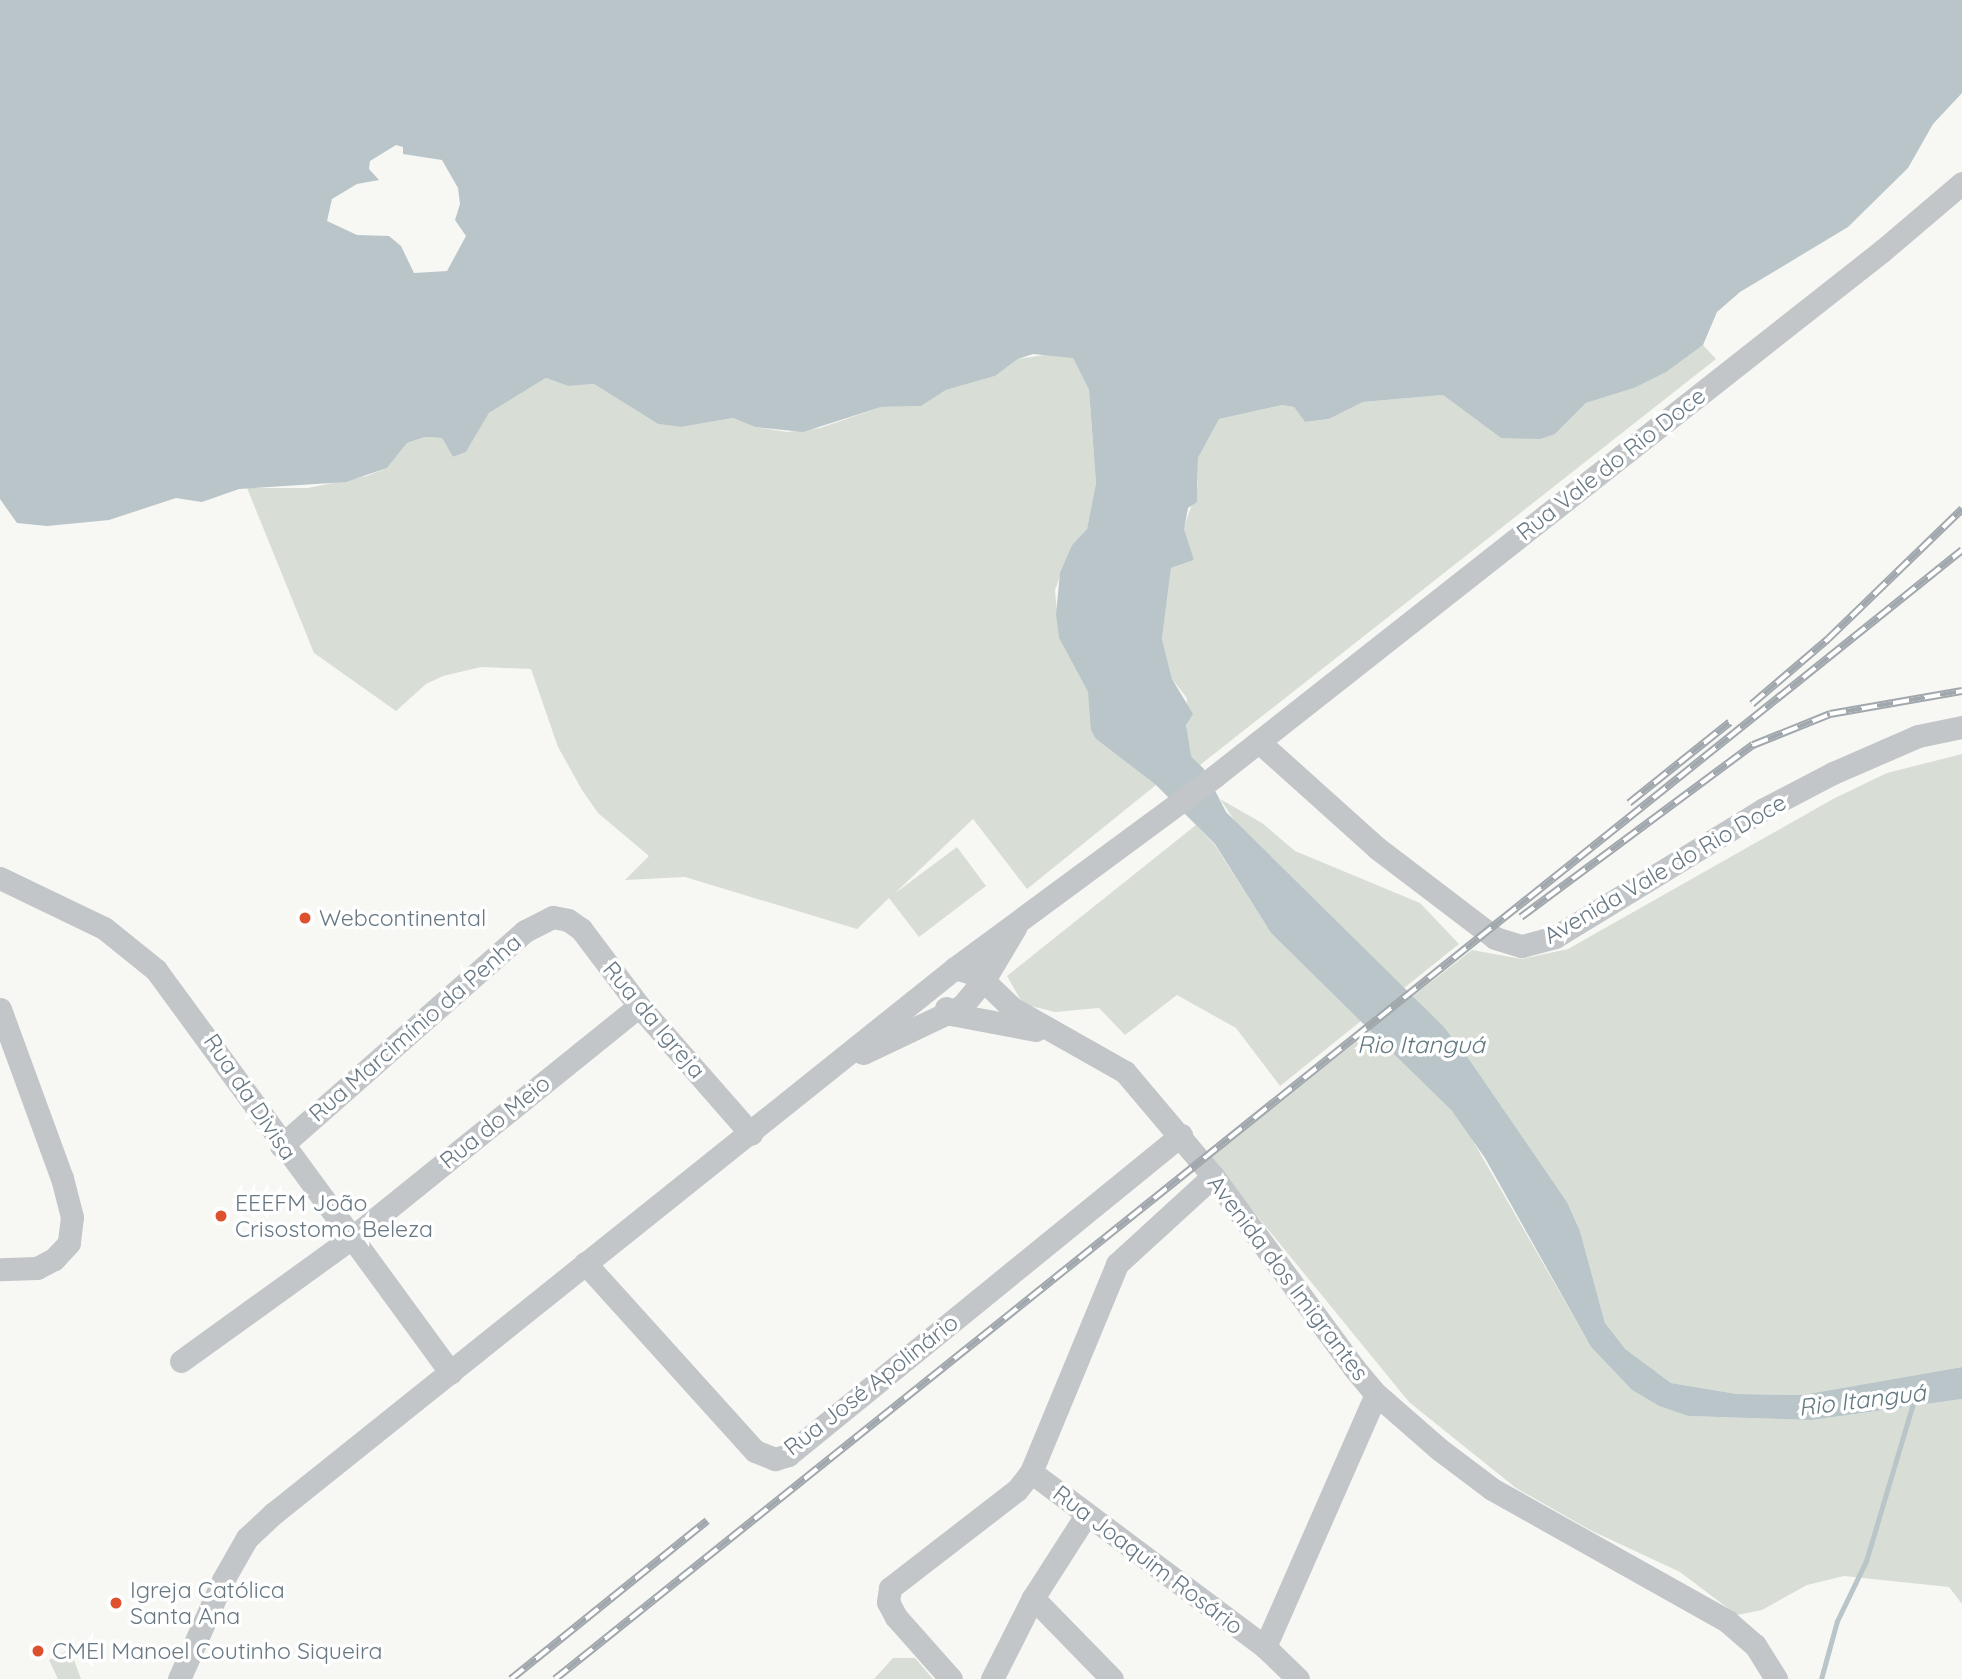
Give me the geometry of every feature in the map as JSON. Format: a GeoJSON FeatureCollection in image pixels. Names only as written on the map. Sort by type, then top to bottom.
{"type":"FeatureCollection","features":[{"type":"Feature","properties":{"kind":"street","name":"Rua Vale do Rio Doce"},"geometry":{"type":"LineString","coordinates":[[179,1679],[247,1538],[946,976],[1216,776],[1882,251],[1962,183]]}},
{"type":"Feature","properties":{"kind":"street","name":"Avenida Vale do Rio Doce"},"geometry":{"type":"LineString","coordinates":[[1259,742],[1377,848],[1495,938],[1522,946],[1555,937],[1753,815],[1833,773],[1918,736],[1962,727]]}},
{"type":"Feature","properties":{"kind":"street","name":"Rua da Divisa"},"geometry":{"type":"LineString","coordinates":[[0,878],[104,928],[156,970],[204,1030],[281,1146],[354,1236],[451,1373]]}},
{"type":"Feature","properties":{"kind":"street","name":"Rua Marcimínio da Penha"},"geometry":{"type":"LineString","coordinates":[[281,1146],[525,931],[553,917]]}},
{"type":"Feature","properties":{"kind":"street","name":"Rua da Igreja"},"geometry":{"type":"LineString","coordinates":[[553,917],[581,929],[639,1006],[751,1134]]}},
{"type":"Feature","properties":{"kind":"street"},"geometry":{"type":"LineString","coordinates":[[837,1064],[951,1014],[984,980],[1020,920]]}},
{"type":"Feature","properties":{"kind":"street"},"geometry":{"type":"LineString","coordinates":[[946,976],[951,1014]]}},
{"type":"Feature","properties":{"kind":"street","name":"Avenida dos Imigrantes"},"geometry":{"type":"LineString","coordinates":[[946,976],[984,980],[998,998],[1050,1032],[1125,1073],[1181,1135],[1328,1337],[1376,1394],[1492,1489],[1727,1621],[1755,1645],[1776,1679]]}},
{"type":"Feature","properties":{"kind":"street","name":"Rua do Meio"},"geometry":{"type":"LineString","coordinates":[[181,1361],[354,1236],[639,1006]]}},
{"type":"Feature","properties":{"kind":"street"},"geometry":{"type":"LineString","coordinates":[[0,1009],[62,1178],[72,1217],[69,1243],[54,1259],[37,1268],[0,1269]]}},
{"type":"Feature","properties":{"kind":"street","name":"Avenida dos Imigrantes"},"geometry":{"type":"LineString","coordinates":[[951,1014],[1050,1032]]}},
{"type":"Feature","properties":{"kind":"street","name":"Rua José Apolinário"},"geometry":{"type":"LineString","coordinates":[[585,1264],[755,1451],[775,1459],[788,1455],[1181,1135]]}},
{"type":"Feature","properties":{"kind":"street"},"geometry":{"type":"LineString","coordinates":[[951,1679],[896,1618],[888,1602],[890,1588],[1017,1490],[1031,1472],[1117,1264],[1213,1176]]}},
{"type":"Feature","properties":{"kind":"street"},"geometry":{"type":"LineString","coordinates":[[1265,1647],[1376,1394]]}},
{"type":"Feature","properties":{"kind":"street","name":"Rua Joaquim Rosário"},"geometry":{"type":"LineString","coordinates":[[1031,1472],[1265,1647],[1298,1679]]}},
{"type":"Feature","properties":{"kind":"street"},"geometry":{"type":"LineString","coordinates":[[992,1679],[1032,1598],[1086,1515]]}},
{"type":"Feature","properties":{"kind":"street"},"geometry":{"type":"LineString","coordinates":[[1032,1598],[1112,1679]]}},
{"type":"Feature","properties":{"kind":"shaded area"},"geometry":{"type":"Polygon","coordinates":[[[1703,345],[1716,359],[1200,765],[1191,756],[1186,741],[1187,698],[1172,679],[1162,639],[1171,568],[1194,560],[1183,529],[1198,488],[1198,458],[1219,419],[1282,405],[1294,407],[1305,422],[1329,419],[1363,402],[1443,395],[1501,438],[1555,434],[1586,403],[1634,388],[1703,345]]]}},
{"type":"Feature","properties":{"kind":"shaded area"},"geometry":{"type":"Polygon","coordinates":[[[1057,353],[1073,358],[1089,390],[1096,483],[1087,529],[1072,545],[1055,590],[1059,638],[1088,692],[1096,739],[1156,785],[1027,889],[973,819],[894,894],[957,847],[986,886],[919,937],[889,898],[857,929],[685,877],[625,880],[649,856],[598,813],[582,790],[558,747],[531,669],[481,667],[443,676],[426,684],[396,711],[314,653],[247,488],[308,488],[367,476],[387,468],[407,443],[425,437],[442,438],[453,457],[466,452],[489,413],[546,378],[568,386],[594,384],[658,424],[681,427],[733,418],[755,427],[787,432],[820,428],[881,407],[921,406],[946,390],[995,376],[1018,359],[1057,353]]]}},
{"type":"Feature","properties":{"kind":"shaded area"},"geometry":{"type":"Polygon","coordinates":[[[1962,754],[1962,1367],[1802,1395],[1737,1394],[1671,1383],[1624,1349],[1605,1323],[1580,1231],[1567,1202],[1471,1062],[1413,996],[1472,950],[1522,959],[1568,949],[1833,799],[1887,773],[1962,754]]]}},
{"type":"Feature","properties":{"kind":"shaded area"},"geometry":{"type":"Polygon","coordinates":[[[1220,799],[1262,823],[1295,851],[1420,903],[1459,944],[1404,988],[1245,836],[1220,799]]]}},
{"type":"Feature","properties":{"kind":"shaded area"},"geometry":{"type":"Polygon","coordinates":[[[1196,825],[1215,845],[1271,933],[1361,1021],[1280,1086],[1236,1028],[1177,995],[1125,1035],[1099,1008],[1055,1012],[1023,1004],[1007,976],[1196,825]]]}},
{"type":"Feature","properties":{"kind":"shaded area"},"geometry":{"type":"Polygon","coordinates":[[[1371,1030],[1452,1111],[1469,1134],[1591,1347],[1632,1390],[1659,1406],[1688,1416],[1812,1420],[1962,1399],[1962,1604],[1949,1587],[1844,1576],[1807,1585],[1762,1610],[1737,1615],[1680,1572],[1590,1530],[1516,1488],[1409,1402],[1209,1157],[1371,1030]]]}},
{"type":"Feature","properties":{"kind":"shaded area"},"geometry":{"type":"Polygon","coordinates":[[[70,1649],[81,1679],[58,1679],[49,1660],[70,1649]]]}},
{"type":"Feature","properties":{"kind":"shaded area"},"geometry":{"type":"Polygon","coordinates":[[[893,1658],[915,1658],[933,1679],[874,1679],[893,1658]]]}},
{"type":"Feature","properties":{"kind":"water","name":"Rio Itanguá"},"geometry":{"type":"Polygon","coordinates":[[[0,0],[1962,0],[1962,93],[1933,124],[1908,168],[1848,227],[1740,292],[1717,312],[1703,345],[1666,372],[1634,388],[1586,403],[1555,434],[1540,439],[1501,438],[1443,395],[1363,402],[1329,419],[1305,422],[1294,407],[1282,405],[1219,419],[1198,458],[1197,502],[1188,508],[1184,529],[1194,560],[1171,568],[1162,639],[1172,679],[1193,714],[1186,725],[1191,756],[1204,769],[1226,812],[1443,1026],[1471,1062],[1567,1202],[1580,1231],[1605,1323],[1625,1349],[1671,1383],[1737,1394],[1802,1395],[1962,1367],[1962,1399],[1812,1420],[1688,1416],[1659,1406],[1632,1390],[1591,1347],[1485,1158],[1452,1111],[1271,933],[1215,844],[1156,785],[1096,739],[1091,730],[1088,692],[1059,638],[1056,614],[1060,573],[1072,545],[1087,529],[1096,483],[1089,390],[1073,358],[1033,354],[1018,359],[995,376],[946,390],[921,406],[881,407],[803,432],[755,427],[733,418],[681,427],[658,424],[594,384],[568,386],[546,378],[489,413],[466,452],[453,457],[442,438],[425,437],[407,443],[387,468],[346,482],[239,489],[202,502],[176,498],[109,520],[47,526],[17,523],[0,499],[0,0]],[[396,145],[370,161],[369,169],[379,180],[357,184],[332,199],[327,221],[357,235],[389,236],[401,246],[414,273],[447,271],[466,236],[455,220],[460,204],[458,188],[442,160],[403,154],[403,147],[396,145]]]}},
{"type":"Feature","properties":{"kind":"waterway","name":"Rio Itanguá"},"geometry":{"type":"LineString","coordinates":[[1821,1679],[1837,1621],[1866,1561],[1915,1397]]}},
{"type":"Feature","properties":{"kind":"railway"},"geometry":{"type":"LineString","coordinates":[[1752,704],[1828,639],[1962,509]]}},
{"type":"Feature","properties":{"kind":"railway"},"geometry":{"type":"LineString","coordinates":[[555,1679],[1962,550]]}},
{"type":"Feature","properties":{"kind":"railway"},"geometry":{"type":"LineString","coordinates":[[1521,917],[1753,745],[1830,714],[1962,691]]}},
{"type":"Feature","properties":{"kind":"railway"},"geometry":{"type":"LineString","coordinates":[[1629,803],[1730,722]]}},
{"type":"Feature","properties":{"kind":"railway"},"geometry":{"type":"LineString","coordinates":[[511,1679],[707,1521]]}},
{"type":"Feature","properties":{"kind":"place","name":"Webcontinental"},"geometry":{"type":"Point","coordinates":[305,918]}},
{"type":"Feature","properties":{"kind":"place","name":"EEEFM João Crisostomo Beleza"},"geometry":{"type":"Point","coordinates":[221,1216]}},
{"type":"Feature","properties":{"kind":"place","name":"Igreja Católica Santa Ana"},"geometry":{"type":"Point","coordinates":[116,1603]}},
{"type":"Feature","properties":{"kind":"place","name":"CMEI Manoel Coutinho Siqueira"},"geometry":{"type":"Point","coordinates":[38,1651]}}]}
